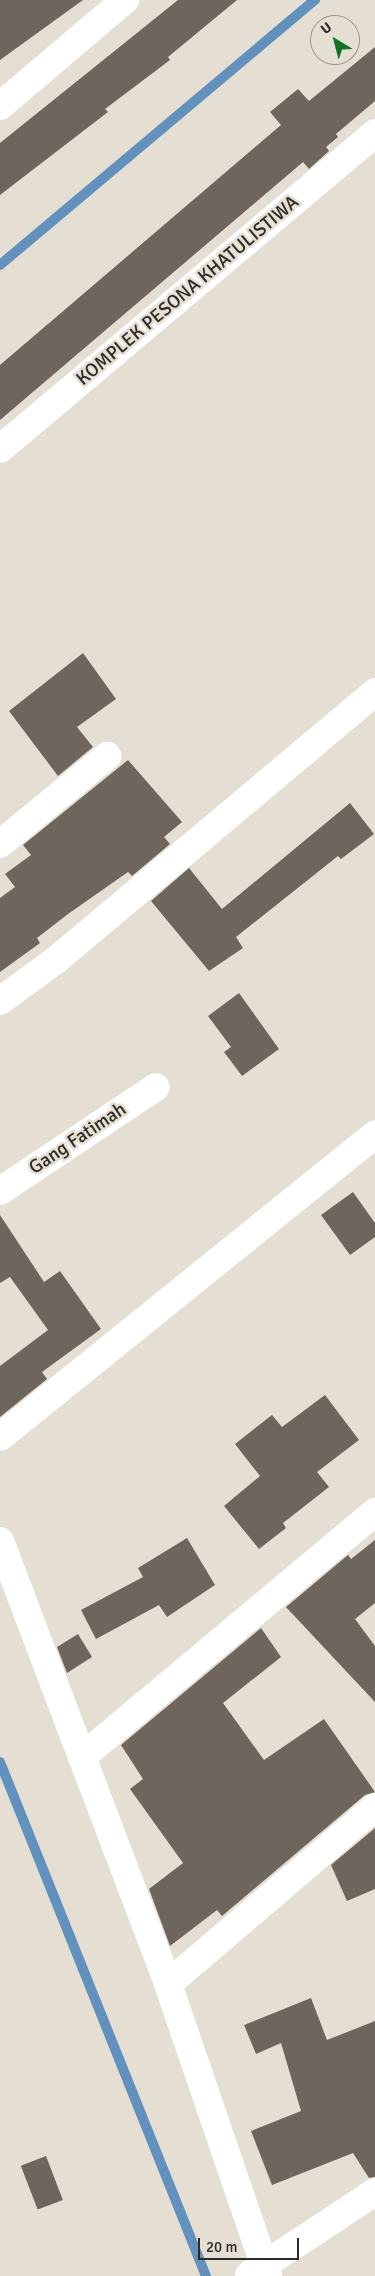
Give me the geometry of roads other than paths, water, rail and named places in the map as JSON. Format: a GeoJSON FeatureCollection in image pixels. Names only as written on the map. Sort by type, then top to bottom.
{"type":"FeatureCollection","features":[{"type":"Feature","properties":{"kind":"street"},"geometry":{"type":"LineString","coordinates":[[0,106],[125,0]]}},
{"type":"Feature","properties":{"kind":"street","name":"KOMPLEK PESONA KHATULISTIWA"},"geometry":{"type":"LineString","coordinates":[[0,449],[375,133]]}},
{"type":"Feature","properties":{"kind":"street"},"geometry":{"type":"LineString","coordinates":[[0,1001],[56,960],[375,692]]}},
{"type":"Feature","properties":{"kind":"street"},"geometry":{"type":"LineString","coordinates":[[0,844],[107,756]]}},
{"type":"Feature","properties":{"kind":"street","name":"Gang Fatimah"},"geometry":{"type":"LineString","coordinates":[[0,1191],[156,1087]]}},
{"type":"Feature","properties":{"kind":"street"},"geometry":{"type":"LineString","coordinates":[[0,1437],[375,1134]]}},
{"type":"Feature","properties":{"kind":"street"},"geometry":{"type":"LineString","coordinates":[[82,1757],[375,1512]]}},
{"type":"Feature","properties":{"kind":"street"},"geometry":{"type":"LineString","coordinates":[[0,1541],[168,1984],[260,2273],[375,2192]]}},
{"type":"Feature","properties":{"kind":"street"},"geometry":{"type":"LineString","coordinates":[[168,1984],[375,1807]]}},
{"type":"Feature","properties":{"kind":"waterway"},"geometry":{"type":"LineString","coordinates":[[0,265],[315,0]]}},
{"type":"Feature","properties":{"kind":"waterway"},"geometry":{"type":"LineString","coordinates":[[0,1762],[206,2276]]}}]}
